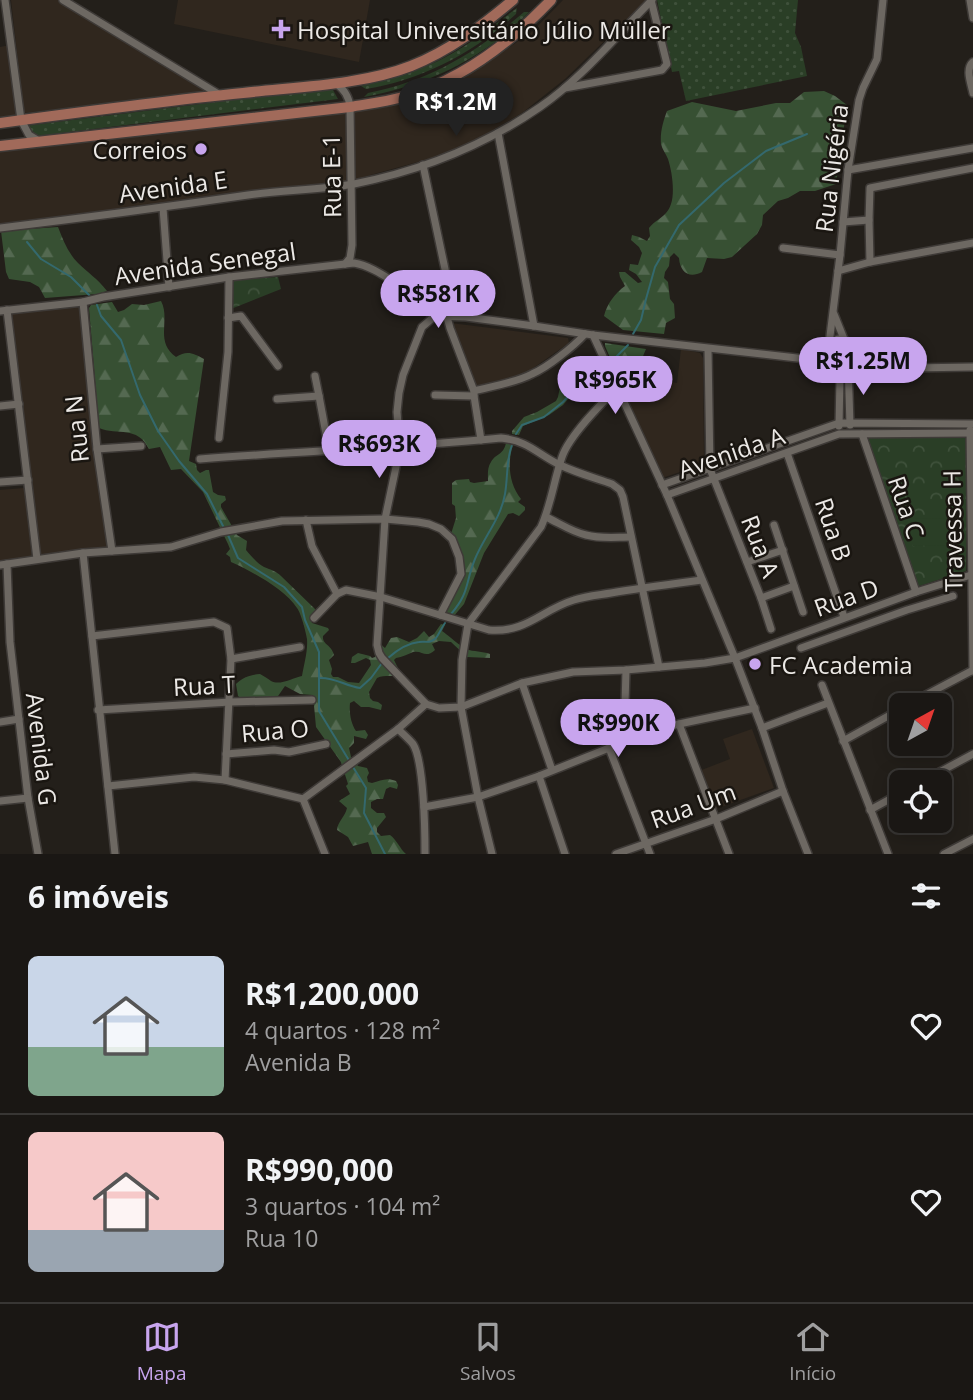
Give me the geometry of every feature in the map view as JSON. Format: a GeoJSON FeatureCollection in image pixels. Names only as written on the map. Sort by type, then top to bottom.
{"type":"FeatureCollection","features":[{"type":"Feature","properties":{"kind":"main road"},"geometry":{"type":"LineString","coordinates":[[0,123],[365,79],[411,66],[461,39],[513,0]]}},
{"type":"Feature","properties":{"kind":"main road"},"geometry":{"type":"LineString","coordinates":[[0,146],[349,107],[405,96],[451,77],[486,57],[516,35],[551,0]]}},
{"type":"Feature","properties":{"kind":"street"},"geometry":{"type":"LineString","coordinates":[[5,0],[21,120],[29,135],[38,141]]}},
{"type":"Feature","properties":{"kind":"street"},"geometry":{"type":"LineString","coordinates":[[63,0],[221,95]]}},
{"type":"Feature","properties":{"kind":"street"},"geometry":{"type":"LineString","coordinates":[[564,88],[665,68],[667,64],[652,0]]}},
{"type":"Feature","properties":{"kind":"street","name":"Avenida E"},"geometry":{"type":"LineString","coordinates":[[0,228],[351,184],[424,165],[498,133],[540,107],[564,88],[652,0]]}},
{"type":"Feature","properties":{"kind":"street","name":"Rua Nigéria"},"geometry":{"type":"LineString","coordinates":[[839,434],[840,377],[829,358],[828,347],[848,170],[860,94],[878,54],[883,0]]}},
{"type":"Feature","properties":{"kind":"street"},"geometry":{"type":"LineString","coordinates":[[970,0],[973,18]]}},
{"type":"Feature","properties":{"kind":"street"},"geometry":{"type":"LineString","coordinates":[[0,43],[12,42]]}},
{"type":"Feature","properties":{"kind":"street"},"geometry":{"type":"LineString","coordinates":[[973,62],[969,69],[973,93]]}},
{"type":"Feature","properties":{"kind":"street"},"geometry":{"type":"LineString","coordinates":[[335,83],[345,91],[349,107]]}},
{"type":"Feature","properties":{"kind":"street","name":"Rua E-1"},"geometry":{"type":"LineString","coordinates":[[345,264],[350,258],[352,245],[349,107]]}},
{"type":"Feature","properties":{"kind":"street"},"geometry":{"type":"LineString","coordinates":[[498,133],[534,326]]}},
{"type":"Feature","properties":{"kind":"street"},"geometry":{"type":"LineString","coordinates":[[848,170],[973,148]]}},
{"type":"Feature","properties":{"kind":"street"},"geometry":{"type":"LineString","coordinates":[[424,165],[449,288],[447,311],[474,394],[481,440]]}},
{"type":"Feature","properties":{"kind":"street"},"geometry":{"type":"LineString","coordinates":[[870,262],[870,188],[973,168]]}},
{"type":"Feature","properties":{"kind":"street"},"geometry":{"type":"LineString","coordinates":[[163,208],[169,287]]}},
{"type":"Feature","properties":{"kind":"street"},"geometry":{"type":"LineString","coordinates":[[842,222],[869,220]]}},
{"type":"Feature","properties":{"kind":"street"},"geometry":{"type":"LineString","coordinates":[[838,271],[870,262],[973,243]]}},
{"type":"Feature","properties":{"kind":"street","name":"Rua E-1"},"geometry":{"type":"LineString","coordinates":[[352,245],[363,265]]}},
{"type":"Feature","properties":{"kind":"street"},"geometry":{"type":"LineString","coordinates":[[783,248],[840,255]]}},
{"type":"Feature","properties":{"kind":"street","name":"Avenida Senegal"},"geometry":{"type":"LineString","coordinates":[[4,311],[83,302],[229,277],[356,263],[447,311],[466,317],[589,335],[834,363]]}},
{"type":"Feature","properties":{"kind":"street"},"geometry":{"type":"LineString","coordinates":[[219,438],[228,352],[229,277]]}},
{"type":"Feature","properties":{"kind":"street","name":"Avenida Senegal"},"geometry":{"type":"LineString","coordinates":[[410,291],[423,309],[435,316],[447,311]]}},
{"type":"Feature","properties":{"kind":"street"},"geometry":{"type":"LineString","coordinates":[[422,327],[423,309],[430,301]]}},
{"type":"Feature","properties":{"kind":"street","name":"Rua N"},"geometry":{"type":"LineString","coordinates":[[83,302],[97,449],[113,551]]}},
{"type":"Feature","properties":{"kind":"street"},"geometry":{"type":"LineString","coordinates":[[4,311],[19,404],[37,559]]}},
{"type":"Feature","properties":{"kind":"street"},"geometry":{"type":"LineString","coordinates":[[833,312],[844,339],[849,342],[854,352],[849,362],[850,433]]}},
{"type":"Feature","properties":{"kind":"street"},"geometry":{"type":"LineString","coordinates":[[228,318],[241,316],[278,366]]}},
{"type":"Feature","properties":{"kind":"street"},"geometry":{"type":"LineString","coordinates":[[435,316],[422,327],[403,374],[399,393],[397,412],[400,447],[385,519],[377,645],[379,653],[426,704],[439,708],[461,707]]}},
{"type":"Feature","properties":{"kind":"street"},"geometry":{"type":"LineString","coordinates":[[435,396],[474,394],[533,374],[589,335],[667,495],[735,657],[808,854]]}},
{"type":"Feature","properties":{"kind":"street"},"geometry":{"type":"LineString","coordinates":[[812,360],[833,341],[844,339]]}},
{"type":"Feature","properties":{"kind":"street"},"geometry":{"type":"LineString","coordinates":[[852,347],[879,365]]}},
{"type":"Feature","properties":{"kind":"street"},"geometry":{"type":"LineString","coordinates":[[708,349],[712,473]]}},
{"type":"Feature","properties":{"kind":"street"},"geometry":{"type":"LineString","coordinates":[[834,363],[912,368],[973,368]]}},
{"type":"Feature","properties":{"kind":"street"},"geometry":{"type":"LineString","coordinates":[[315,376],[328,450]]}},
{"type":"Feature","properties":{"kind":"street"},"geometry":{"type":"LineString","coordinates":[[492,854],[461,707],[462,660],[468,624],[534,536],[545,517],[562,455],[577,433],[617,388]]}},
{"type":"Feature","properties":{"kind":"street"},"geometry":{"type":"LineString","coordinates":[[277,399],[319,396]]}},
{"type":"Feature","properties":{"kind":"street"},"geometry":{"type":"LineString","coordinates":[[0,406],[19,404]]}},
{"type":"Feature","properties":{"kind":"street","name":"Avenida A"},"geometry":{"type":"LineString","coordinates":[[667,495],[712,473],[839,423],[971,424]]}},
{"type":"Feature","properties":{"kind":"street","name":"Travessa H"},"geometry":{"type":"LineString","coordinates":[[971,424],[973,671]]}},
{"type":"Feature","properties":{"kind":"street","name":"Avenida A"},"geometry":{"type":"LineString","coordinates":[[662,485],[787,453],[839,434],[972,433]]}},
{"type":"Feature","properties":{"kind":"street","name":"Rua C"},"geometry":{"type":"LineString","coordinates":[[862,434],[916,592]]}},
{"type":"Feature","properties":{"kind":"street"},"geometry":{"type":"LineString","coordinates":[[201,459],[501,438],[525,443],[560,465],[612,484],[620,490],[659,667]]}},
{"type":"Feature","properties":{"kind":"street"},"geometry":{"type":"LineString","coordinates":[[97,449],[141,446]]}},
{"type":"Feature","properties":{"kind":"street","name":"Rua B"},"geometry":{"type":"LineString","coordinates":[[787,453],[844,617]]}},
{"type":"Feature","properties":{"kind":"street","name":"Rua A"},"geometry":{"type":"LineString","coordinates":[[712,473],[771,629]]}},
{"type":"Feature","properties":{"kind":"street"},"geometry":{"type":"LineString","coordinates":[[0,482],[28,480]]}},
{"type":"Feature","properties":{"kind":"street"},"geometry":{"type":"LineString","coordinates":[[545,517],[586,535],[631,537]]}},
{"type":"Feature","properties":{"kind":"street"},"geometry":{"type":"LineString","coordinates":[[4,564],[83,553],[171,547],[221,532],[282,521],[385,519],[429,524],[441,529],[452,539],[459,558],[461,575],[440,615]]}},
{"type":"Feature","properties":{"kind":"street"},"geometry":{"type":"LineString","coordinates":[[306,520],[313,546],[337,594]]}},
{"type":"Feature","properties":{"kind":"street"},"geometry":{"type":"LineString","coordinates":[[774,526],[803,612]]}},
{"type":"Feature","properties":{"kind":"street"},"geometry":{"type":"LineString","coordinates":[[747,562],[783,550]]}},
{"type":"Feature","properties":{"kind":"street"},"geometry":{"type":"LineString","coordinates":[[83,553],[115,854]]}},
{"type":"Feature","properties":{"kind":"street","name":"Avenida G"},"geometry":{"type":"LineString","coordinates":[[4,564],[28,798],[38,854]]}},
{"type":"Feature","properties":{"kind":"street","name":"Rua D"},"geometry":{"type":"LineString","coordinates":[[461,707],[522,683],[573,672],[705,663],[735,657],[972,570]]}},
{"type":"Feature","properties":{"kind":"street"},"geometry":{"type":"LineString","coordinates":[[314,618],[337,594],[346,590],[381,597],[489,630],[503,631],[529,623],[575,599],[702,580]]}},
{"type":"Feature","properties":{"kind":"street"},"geometry":{"type":"LineString","coordinates":[[761,598],[794,586]]}},
{"type":"Feature","properties":{"kind":"street"},"geometry":{"type":"LineString","coordinates":[[801,648],[953,596]]}},
{"type":"Feature","properties":{"kind":"street"},"geometry":{"type":"LineString","coordinates":[[902,597],[907,610]]}},
{"type":"Feature","properties":{"kind":"street"},"geometry":{"type":"LineString","coordinates":[[92,636],[214,622],[227,628],[231,659],[225,780]]}},
{"type":"Feature","properties":{"kind":"street"},"geometry":{"type":"LineString","coordinates":[[0,643],[10,642]]}},
{"type":"Feature","properties":{"kind":"street"},"geometry":{"type":"LineString","coordinates":[[231,659],[300,647]]}},
{"type":"Feature","properties":{"kind":"street"},"geometry":{"type":"LineString","coordinates":[[624,738],[626,670]]}},
{"type":"Feature","properties":{"kind":"street"},"geometry":{"type":"LineString","coordinates":[[930,693],[973,671]]}},
{"type":"Feature","properties":{"kind":"street"},"geometry":{"type":"LineString","coordinates":[[522,683],[552,770]]}},
{"type":"Feature","properties":{"kind":"street"},"geometry":{"type":"LineString","coordinates":[[821,685],[888,854]]}},
{"type":"Feature","properties":{"kind":"street","name":"Rua T"},"geometry":{"type":"LineString","coordinates":[[98,710],[312,700]]}},
{"type":"Feature","properties":{"kind":"street"},"geometry":{"type":"LineString","coordinates":[[762,728],[828,703]]}},
{"type":"Feature","properties":{"kind":"street"},"geometry":{"type":"LineString","coordinates":[[303,799],[398,729],[426,704]]}},
{"type":"Feature","properties":{"kind":"street"},"geometry":{"type":"LineString","coordinates":[[424,807],[478,797],[539,776],[609,748],[624,738],[755,708]]}},
{"type":"Feature","properties":{"kind":"street"},"geometry":{"type":"LineString","coordinates":[[843,741],[889,716]]}},
{"type":"Feature","properties":{"kind":"street"},"geometry":{"type":"LineString","coordinates":[[0,722],[19,719]]}},
{"type":"Feature","properties":{"kind":"street"},"geometry":{"type":"LineString","coordinates":[[679,724],[729,854]]}},
{"type":"Feature","properties":{"kind":"street"},"geometry":{"type":"LineString","coordinates":[[398,729],[414,745],[418,755],[424,807],[425,854]]}},
{"type":"Feature","properties":{"kind":"street","name":"Rua O"},"geometry":{"type":"LineString","coordinates":[[226,754],[274,750],[289,752],[326,744]]}},
{"type":"Feature","properties":{"kind":"street"},"geometry":{"type":"LineString","coordinates":[[609,748],[650,854]]}},
{"type":"Feature","properties":{"kind":"street"},"geometry":{"type":"LineString","coordinates":[[943,770],[973,754]]}},
{"type":"Feature","properties":{"kind":"street"},"geometry":{"type":"LineString","coordinates":[[539,776],[565,854]]}},
{"type":"Feature","properties":{"kind":"street"},"geometry":{"type":"LineString","coordinates":[[108,786],[194,777],[225,780],[303,799]]}},
{"type":"Feature","properties":{"kind":"street","name":"Rua Um"},"geometry":{"type":"LineString","coordinates":[[616,854],[716,819],[783,791]]}},
{"type":"Feature","properties":{"kind":"street"},"geometry":{"type":"LineString","coordinates":[[0,801],[28,798]]}},
{"type":"Feature","properties":{"kind":"street"},"geometry":{"type":"LineString","coordinates":[[303,799],[325,854]]}},
{"type":"Feature","properties":{"kind":"street"},"geometry":{"type":"LineString","coordinates":[[870,810],[889,800]]}},
{"type":"Feature","properties":{"kind":"street"},"geometry":{"type":"LineString","coordinates":[[944,854],[973,839]]}},
{"type":"Feature","properties":{"kind":"shaded area"},"geometry":{"type":"Polygon","coordinates":[[[11,0],[64,0],[210,92],[24,113],[11,0]]]}},
{"type":"Feature","properties":{"kind":"shaded area","name":"Hospital Universitário Júlio Müller"},"geometry":{"type":"Polygon","coordinates":[[[178,0],[370,0],[359,62],[174,24],[178,0]]]}},
{"type":"Feature","properties":{"kind":"shaded area"},"geometry":{"type":"Polygon","coordinates":[[[563,0],[647,0],[565,79],[522,113],[478,139],[436,157],[356,179],[352,108],[435,87],[498,55],[533,31],[563,0]]]}},
{"type":"Feature","properties":{"kind":"shaded area"},"geometry":{"type":"Polygon","coordinates":[[[10,45],[19,119],[0,121],[0,47],[10,45]]]}},
{"type":"Feature","properties":{"kind":"shaded area"},"geometry":{"type":"Polygon","coordinates":[[[345,110],[348,181],[0,224],[0,152],[345,110]]]}},
{"type":"Feature","properties":{"kind":"shaded area"},"geometry":{"type":"Polygon","coordinates":[[[80,305],[109,548],[40,556],[12,314],[80,305]]]}},
{"type":"Feature","properties":{"kind":"shaded area"},"geometry":{"type":"Polygon","coordinates":[[[451,323],[568,338],[569,343],[529,371],[475,387],[451,323]]]}},
{"type":"Feature","properties":{"kind":"shaded area"},"geometry":{"type":"Polygon","coordinates":[[[681,349],[700,353],[703,358],[704,464],[662,478],[625,395],[669,392],[671,382],[677,383],[681,349]]]}},
{"type":"Feature","properties":{"kind":"shaded area"},"geometry":{"type":"Polygon","coordinates":[[[24,488],[32,557],[0,561],[0,490],[24,488]]]}},
{"type":"Feature","properties":{"kind":"shaded area"},"geometry":{"type":"Polygon","coordinates":[[[752,729],[774,788],[713,810],[699,771],[730,759],[723,739],[752,729]]]}},
{"type":"Feature","properties":{"kind":"green space"},"geometry":{"type":"Polygon","coordinates":[[[657,0],[798,0],[795,33],[807,76],[686,101],[679,71],[672,72],[657,0]]]}},
{"type":"Feature","properties":{"kind":"green space"},"geometry":{"type":"Polygon","coordinates":[[[517,8],[516,14],[500,28],[447,62],[387,85],[366,89],[361,86],[427,66],[451,54],[517,8]]]}},
{"type":"Feature","properties":{"kind":"green space"},"geometry":{"type":"Polygon","coordinates":[[[524,12],[529,12],[493,43],[453,68],[410,86],[364,97],[368,93],[412,81],[452,63],[489,40],[524,12]]]}},
{"type":"Feature","properties":{"kind":"green space"},"geometry":{"type":"Polygon","coordinates":[[[329,88],[338,99],[37,136],[24,126],[329,88]]]}},
{"type":"Feature","properties":{"kind":"green space"},"geometry":{"type":"Polygon","coordinates":[[[824,91],[847,105],[836,184],[815,191],[800,191],[778,201],[763,215],[757,234],[732,257],[707,258],[702,272],[693,275],[686,273],[674,253],[670,257],[664,278],[668,282],[675,318],[666,323],[664,334],[623,330],[604,316],[612,299],[625,286],[619,272],[625,272],[638,283],[642,282],[629,270],[630,264],[638,265],[642,253],[631,240],[632,235],[647,241],[650,236],[649,228],[667,212],[671,204],[672,175],[661,140],[667,111],[692,102],[736,111],[790,103],[804,92],[824,91]]]}},
{"type":"Feature","properties":{"kind":"green space"},"geometry":{"type":"Polygon","coordinates":[[[58,227],[74,259],[107,291],[45,298],[39,287],[30,282],[9,279],[1,231],[58,227]]]}},
{"type":"Feature","properties":{"kind":"green space"},"geometry":{"type":"Polygon","coordinates":[[[278,277],[281,289],[231,309],[232,280],[278,277]]]}},
{"type":"Feature","properties":{"kind":"green space"},"geometry":{"type":"Polygon","coordinates":[[[161,301],[164,308],[164,337],[169,351],[176,357],[190,353],[204,359],[189,461],[196,464],[200,473],[209,470],[213,492],[225,496],[226,500],[221,507],[237,535],[247,541],[246,550],[262,566],[279,574],[315,609],[312,623],[328,628],[323,639],[334,655],[329,660],[333,677],[359,683],[371,665],[370,660],[366,658],[351,663],[352,657],[358,653],[375,657],[377,644],[385,648],[391,638],[397,637],[409,642],[424,631],[429,637],[441,624],[445,625],[442,631],[464,648],[490,654],[490,658],[467,657],[451,642],[439,641],[432,644],[435,650],[429,654],[413,652],[396,658],[394,660],[401,674],[377,678],[369,692],[373,701],[382,705],[381,710],[361,707],[354,701],[350,703],[354,728],[356,731],[365,730],[368,735],[366,739],[354,736],[354,743],[349,748],[351,757],[358,766],[367,768],[368,782],[389,779],[396,781],[398,785],[397,789],[386,789],[383,799],[371,802],[371,808],[377,813],[384,813],[386,817],[377,832],[381,836],[390,835],[406,854],[372,854],[368,842],[353,846],[348,837],[337,830],[347,808],[339,801],[350,794],[341,762],[316,727],[313,695],[300,694],[285,686],[276,699],[243,700],[238,696],[236,684],[250,676],[260,674],[278,683],[302,676],[307,639],[302,618],[292,601],[276,587],[231,562],[226,554],[230,549],[228,544],[203,492],[181,469],[171,470],[160,447],[149,449],[133,434],[99,428],[89,308],[91,305],[112,302],[118,312],[132,304],[144,305],[161,301]]]}},
{"type":"Feature","properties":{"kind":"green space"},"geometry":{"type":"Polygon","coordinates":[[[605,343],[646,349],[641,367],[655,388],[641,393],[631,385],[623,388],[605,343]]]}},
{"type":"Feature","properties":{"kind":"green space"},"geometry":{"type":"Polygon","coordinates":[[[601,365],[605,372],[575,391],[563,405],[549,415],[523,426],[519,435],[512,434],[524,417],[556,401],[560,387],[569,389],[601,365]]]}},
{"type":"Feature","properties":{"kind":"green space"},"geometry":{"type":"Polygon","coordinates":[[[968,435],[966,571],[916,587],[867,437],[968,435]]]}},
{"type":"Feature","properties":{"kind":"green space"},"geometry":{"type":"Polygon","coordinates":[[[506,443],[513,445],[510,473],[521,499],[518,502],[525,510],[519,516],[508,514],[484,553],[464,604],[453,617],[444,613],[460,583],[463,566],[458,546],[451,534],[456,518],[455,506],[452,504],[452,483],[469,479],[474,483],[488,481],[490,464],[506,443]]]}},
{"type":"Feature","properties":{"kind":"green space"},"geometry":{"type":"Polygon","coordinates":[[[959,518],[960,545],[913,546],[913,519],[959,518]]]}},
{"type":"Feature","properties":{"kind":"waterway"},"geometry":{"type":"LineString","coordinates":[[633,334],[641,320],[655,267],[679,225],[724,183],[766,151],[807,134]]}},
{"type":"Feature","properties":{"kind":"waterway"},"geometry":{"type":"LineString","coordinates":[[27,242],[41,259],[71,277],[90,296]]}},
{"type":"Feature","properties":{"kind":"waterway"},"geometry":{"type":"LineString","coordinates":[[97,305],[101,316],[121,340],[140,395],[158,431],[207,494],[225,530]]}},
{"type":"Feature","properties":{"kind":"waterway"},"geometry":{"type":"LineString","coordinates":[[611,362],[628,345]]}},
{"type":"Feature","properties":{"kind":"waterway"},"geometry":{"type":"LineString","coordinates":[[516,434],[522,425],[544,417],[602,369]]}},
{"type":"Feature","properties":{"kind":"waterway"},"geometry":{"type":"LineString","coordinates":[[451,614],[464,593],[475,559],[503,503],[512,445]]}},
{"type":"Feature","properties":{"kind":"waterway"},"geometry":{"type":"LineString","coordinates":[[228,535],[238,558],[284,587],[302,607],[319,652],[319,711],[350,762]]}},
{"type":"Feature","properties":{"kind":"waterway"},"geometry":{"type":"LineString","coordinates":[[388,658],[411,644],[434,640],[445,623]]}},
{"type":"Feature","properties":{"kind":"waterway"},"geometry":{"type":"LineString","coordinates":[[319,678],[360,688],[382,663]]}},
{"type":"Feature","properties":{"kind":"waterway"},"geometry":{"type":"LineString","coordinates":[[353,767],[366,788],[364,813],[385,854]]}},
{"type":"Feature","properties":{"kind":"place","name":"Hospital Universitário Júlio Müller"},"geometry":{"type":"Point","coordinates":[281,29]}},
{"type":"Feature","properties":{"kind":"place","name":"Correios"},"geometry":{"type":"Point","coordinates":[201,149]}},
{"type":"Feature","properties":{"kind":"place","name":"FC Academia"},"geometry":{"type":"Point","coordinates":[755,664]}}]}
